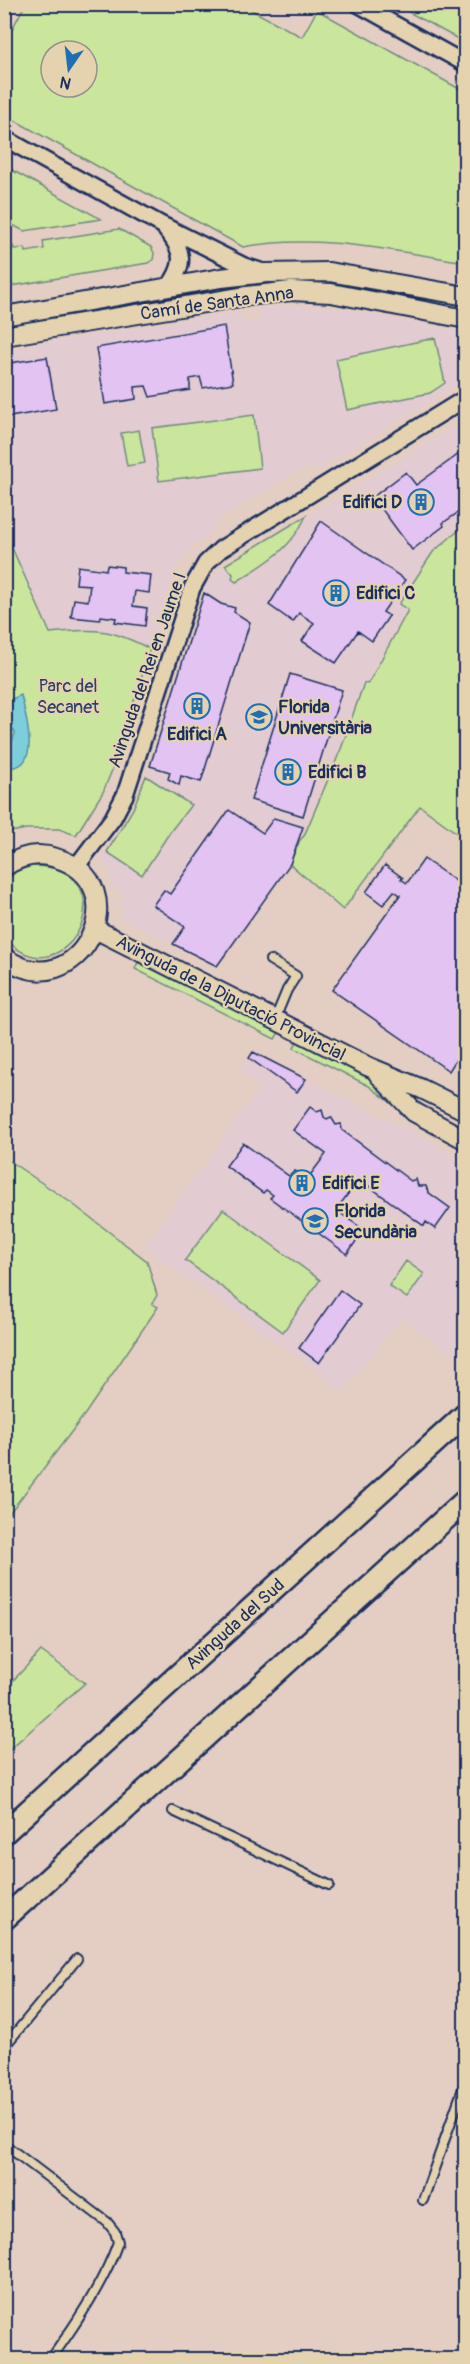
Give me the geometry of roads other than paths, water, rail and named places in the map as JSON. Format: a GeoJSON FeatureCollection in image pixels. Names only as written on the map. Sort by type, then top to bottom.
{"type":"FeatureCollection","features":[{"type":"Feature","properties":{"kind":"main road","name":"Avinguda del Sud"},"geometry":{"type":"LineString","coordinates":[[4,1833],[465,1414]]}},
{"type":"Feature","properties":{"kind":"main road"},"geometry":{"type":"LineString","coordinates":[[4,1919],[465,1500]]}},
{"type":"Feature","properties":{"kind":"street"},"geometry":{"type":"LineString","coordinates":[[358,4],[465,64]]}},
{"type":"Feature","properties":{"kind":"street"},"geometry":{"type":"LineString","coordinates":[[4,138],[162,225],[244,266],[266,273]]}},
{"type":"Feature","properties":{"kind":"street"},"geometry":{"type":"LineString","coordinates":[[162,225],[177,245],[181,256],[181,265],[168,288]]}},
{"type":"Feature","properties":{"kind":"street"},"geometry":{"type":"LineString","coordinates":[[4,316],[221,278],[266,273],[329,272],[465,296]]}},
{"type":"Feature","properties":{"kind":"street","name":"Camí de Santa Anna"},"geometry":{"type":"LineString","coordinates":[[4,336],[291,291],[331,293],[465,319]]}},
{"type":"Feature","properties":{"kind":"street","name":"Avinguda del Rei en Jaume I"},"geometry":{"type":"LineString","coordinates":[[76,867],[113,818],[122,801],[137,762],[192,588],[206,563],[221,549],[465,398]]}},
{"type":"Feature","properties":{"kind":"street"},"geometry":{"type":"LineString","coordinates":[[4,867],[21,858],[50,855],[76,867],[87,879],[97,903],[95,929],[88,944],[76,957],[62,965],[46,969],[29,969],[4,957]]}},
{"type":"Feature","properties":{"kind":"street","name":"Avinguda de la Diputació Provincial"},"geometry":{"type":"LineString","coordinates":[[95,929],[367,1066],[422,1089],[465,1111]]}},
{"type":"Feature","properties":{"kind":"street","name":"Avinguda de la Diputació Provincial"},"geometry":{"type":"LineString","coordinates":[[367,1066],[389,1084],[414,1112],[465,1140]]}},
{"type":"Feature","properties":{"kind":"lane"},"geometry":{"type":"LineString","coordinates":[[270,960],[296,976],[275,1018]]}},
{"type":"Feature","properties":{"kind":"lane"},"geometry":{"type":"LineString","coordinates":[[173,1811],[329,1885]]}},
{"type":"Feature","properties":{"kind":"lane"},"geometry":{"type":"LineString","coordinates":[[4,2047],[77,1959]]}},
{"type":"Feature","properties":{"kind":"lane"},"geometry":{"type":"LineString","coordinates":[[423,2200],[465,2080]]}},
{"type":"Feature","properties":{"kind":"lane"},"geometry":{"type":"LineString","coordinates":[[4,2144],[107,2222],[115,2232],[118,2242],[102,2276],[67,2337],[50,2360]]}},
{"type":"Feature","properties":{"kind":"water"},"geometry":{"type":"Polygon","coordinates":[[[21,695],[28,728],[28,752],[25,761],[17,766],[5,767],[5,746],[12,742],[15,733],[11,726],[5,723],[5,702],[21,695]]]}},
{"type":"Feature","properties":{"kind":"place","name":"Edifici D"},"geometry":{"type":"Point","coordinates":[421,502]}},
{"type":"Feature","properties":{"kind":"place","name":"Edifici C"},"geometry":{"type":"Point","coordinates":[336,593]}},
{"type":"Feature","properties":{"kind":"place","name":"Edifici A"},"geometry":{"type":"Point","coordinates":[197,706]}},
{"type":"Feature","properties":{"kind":"place","name":"Florida Universitària"},"geometry":{"type":"Point","coordinates":[259,717]}},
{"type":"Feature","properties":{"kind":"place","name":"Edifici B"},"geometry":{"type":"Point","coordinates":[288,772]}},
{"type":"Feature","properties":{"kind":"place","name":"Edifici E"},"geometry":{"type":"Point","coordinates":[302,1183]}},
{"type":"Feature","properties":{"kind":"place","name":"Florida Secundària"},"geometry":{"type":"Point","coordinates":[315,1221]}},
{"type":"Feature","properties":{"kind":"park label","name":"Parc del Secanet"},"geometry":{"type":"Point","coordinates":[68,696]}}]}
